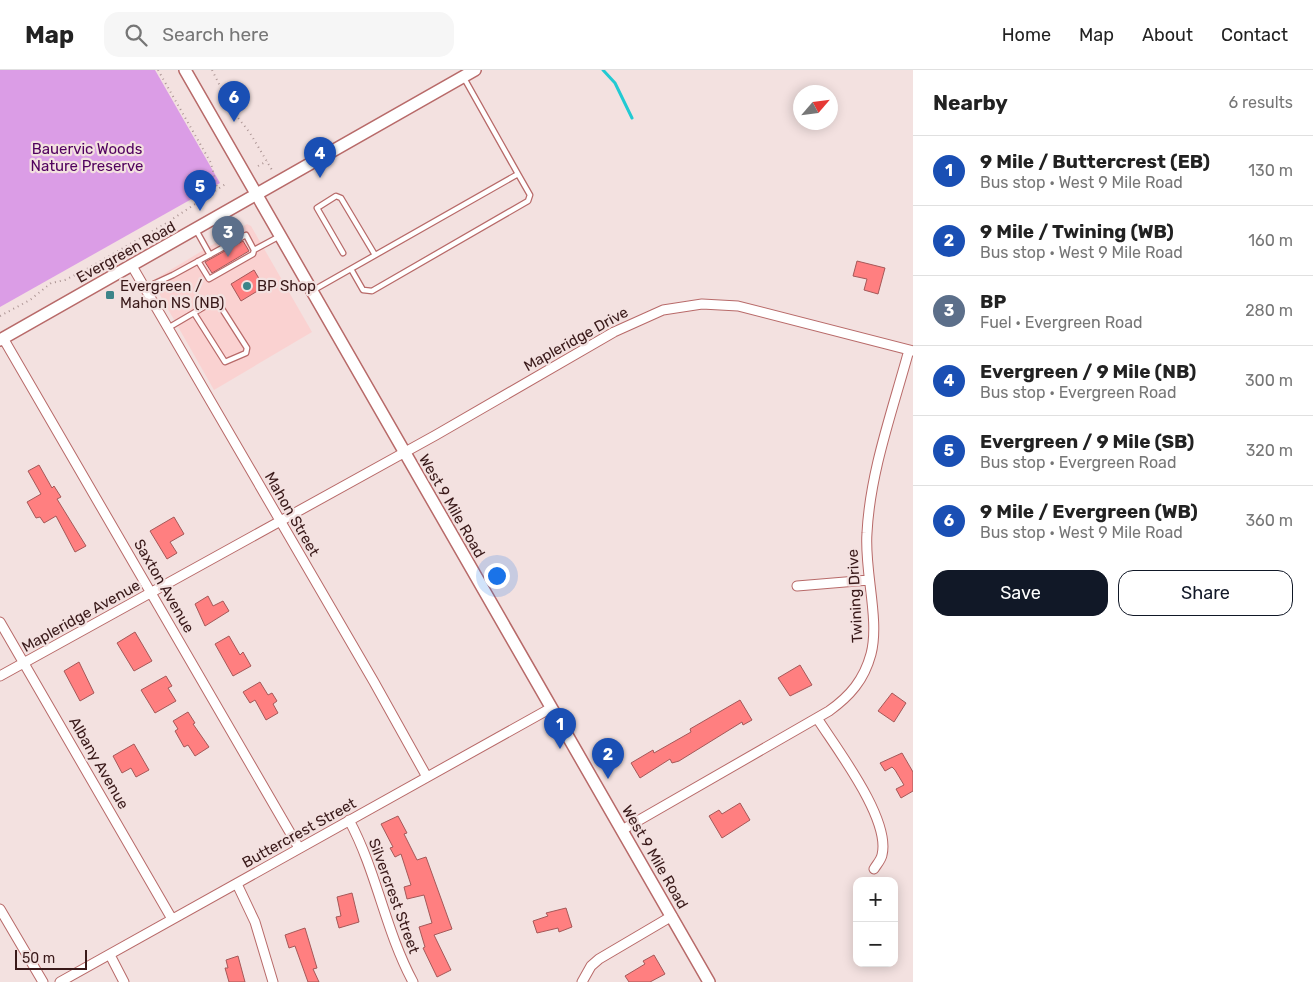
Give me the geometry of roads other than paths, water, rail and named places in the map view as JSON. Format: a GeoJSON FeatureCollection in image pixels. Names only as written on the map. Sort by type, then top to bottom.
{"type":"FeatureCollection","features":[{"type":"Feature","properties":{"kind":"main road","name":"West 9 Mile Road"},"geometry":{"type":"LineString","coordinates":[[185,70],[709,982]]}},
{"type":"Feature","properties":{"kind":"main road","name":"Evergreen Road"},"geometry":{"type":"LineString","coordinates":[[2,339],[475,70]]}},
{"type":"Feature","properties":{"kind":"street","name":"Mahon Street"},"geometry":{"type":"LineString","coordinates":[[132,266],[427,777]]}},
{"type":"Feature","properties":{"kind":"street","name":"Mapleridge Drive"},"geometry":{"type":"LineString","coordinates":[[279,520],[630,324],[676,307],[702,304],[738,306],[911,351]]}},
{"type":"Feature","properties":{"kind":"street","name":"Saxton Avenue"},"geometry":{"type":"LineString","coordinates":[[2,339],[300,848]]}},
{"type":"Feature","properties":{"kind":"street","name":"Twining Drive"},"geometry":{"type":"LineString","coordinates":[[622,830],[817,718],[848,696],[867,668],[873,638],[866,535],[869,509],[911,351]]}},
{"type":"Feature","properties":{"kind":"street","name":"Mapleridge Avenue"},"geometry":{"type":"LineString","coordinates":[[0,676],[152,593],[279,520]]}},
{"type":"Feature","properties":{"kind":"street"},"geometry":{"type":"LineString","coordinates":[[797,586],[869,580]]}},
{"type":"Feature","properties":{"kind":"street","name":"Albany Avenue"},"geometry":{"type":"LineString","coordinates":[[0,622],[25,662],[172,919]]}},
{"type":"Feature","properties":{"kind":"street","name":"Buttercrest Street"},"geometry":{"type":"LineString","coordinates":[[60,982],[551,708]]}},
{"type":"Feature","properties":{"kind":"street"},"geometry":{"type":"LineString","coordinates":[[817,718],[866,795],[877,819],[882,856],[874,868]]}},
{"type":"Feature","properties":{"kind":"street","name":"Silvercrest Street"},"geometry":{"type":"LineString","coordinates":[[349,820],[366,852],[393,940],[412,982]]}},
{"type":"Feature","properties":{"kind":"street"},"geometry":{"type":"LineString","coordinates":[[237,884],[258,931],[273,982]]}},
{"type":"Feature","properties":{"kind":"street"},"geometry":{"type":"LineString","coordinates":[[0,909],[43,982]]}},
{"type":"Feature","properties":{"kind":"street"},"geometry":{"type":"LineString","coordinates":[[582,982],[591,966],[598,959],[672,916]]}},
{"type":"Feature","properties":{"kind":"street"},"geometry":{"type":"LineString","coordinates":[[110,955],[124,982]]}},
{"type":"Feature","properties":{"kind":"lane"},"geometry":{"type":"LineString","coordinates":[[351,270],[363,290],[372,291],[528,201],[530,195],[463,77]]}},
{"type":"Feature","properties":{"kind":"lane"},"geometry":{"type":"LineString","coordinates":[[312,291],[518,174]]}},
{"type":"Feature","properties":{"kind":"lane"},"geometry":{"type":"LineString","coordinates":[[343,254],[318,208],[336,196],[341,198],[375,255]]}},
{"type":"Feature","properties":{"kind":"lane"},"geometry":{"type":"LineString","coordinates":[[196,230],[210,255]]}},
{"type":"Feature","properties":{"kind":"lane"},"geometry":{"type":"LineString","coordinates":[[144,288],[246,235],[254,250]]}},
{"type":"Feature","properties":{"kind":"lane"},"geometry":{"type":"LineString","coordinates":[[198,261],[210,280],[253,254],[254,250],[281,236]]}},
{"type":"Feature","properties":{"kind":"lane"},"geometry":{"type":"LineString","coordinates":[[168,328],[214,301],[220,302],[247,348],[246,353],[225,362],[194,313]]}},
{"type":"Feature","properties":{"kind":"waterway"},"geometry":{"type":"LineString","coordinates":[[603,70],[615,83],[632,118]]}},
{"type":"Feature","properties":{"kind":"place","name":"9 Mile / Evergreen (WB)"},"geometry":{"type":"Point","coordinates":[234,122]}},
{"type":"Feature","properties":{"kind":"place","name":"Evergreen / 9 Mile (NB)"},"geometry":{"type":"Point","coordinates":[320,178]}},
{"type":"Feature","properties":{"kind":"place","name":"Evergreen / 9 Mile (SB)"},"geometry":{"type":"Point","coordinates":[200,211]}},
{"type":"Feature","properties":{"kind":"place","name":"BP"},"geometry":{"type":"Point","coordinates":[228,257]}},
{"type":"Feature","properties":{"kind":"place","name":"BP Shop"},"geometry":{"type":"Point","coordinates":[247,286]}},
{"type":"Feature","properties":{"kind":"place","name":"Evergreen / Mahon NS (NB)"},"geometry":{"type":"Point","coordinates":[110,295]}},
{"type":"Feature","properties":{"kind":"place","name":"9 Mile / Buttercrest (EB)"},"geometry":{"type":"Point","coordinates":[560,749]}},
{"type":"Feature","properties":{"kind":"place","name":"9 Mile / Twining (WB)"},"geometry":{"type":"Point","coordinates":[608,779]}},
{"type":"Feature","properties":{"kind":"park label","name":"Bauervic Woods Nature Preserve"},"geometry":{"type":"Point","coordinates":[87,158]}}]}
